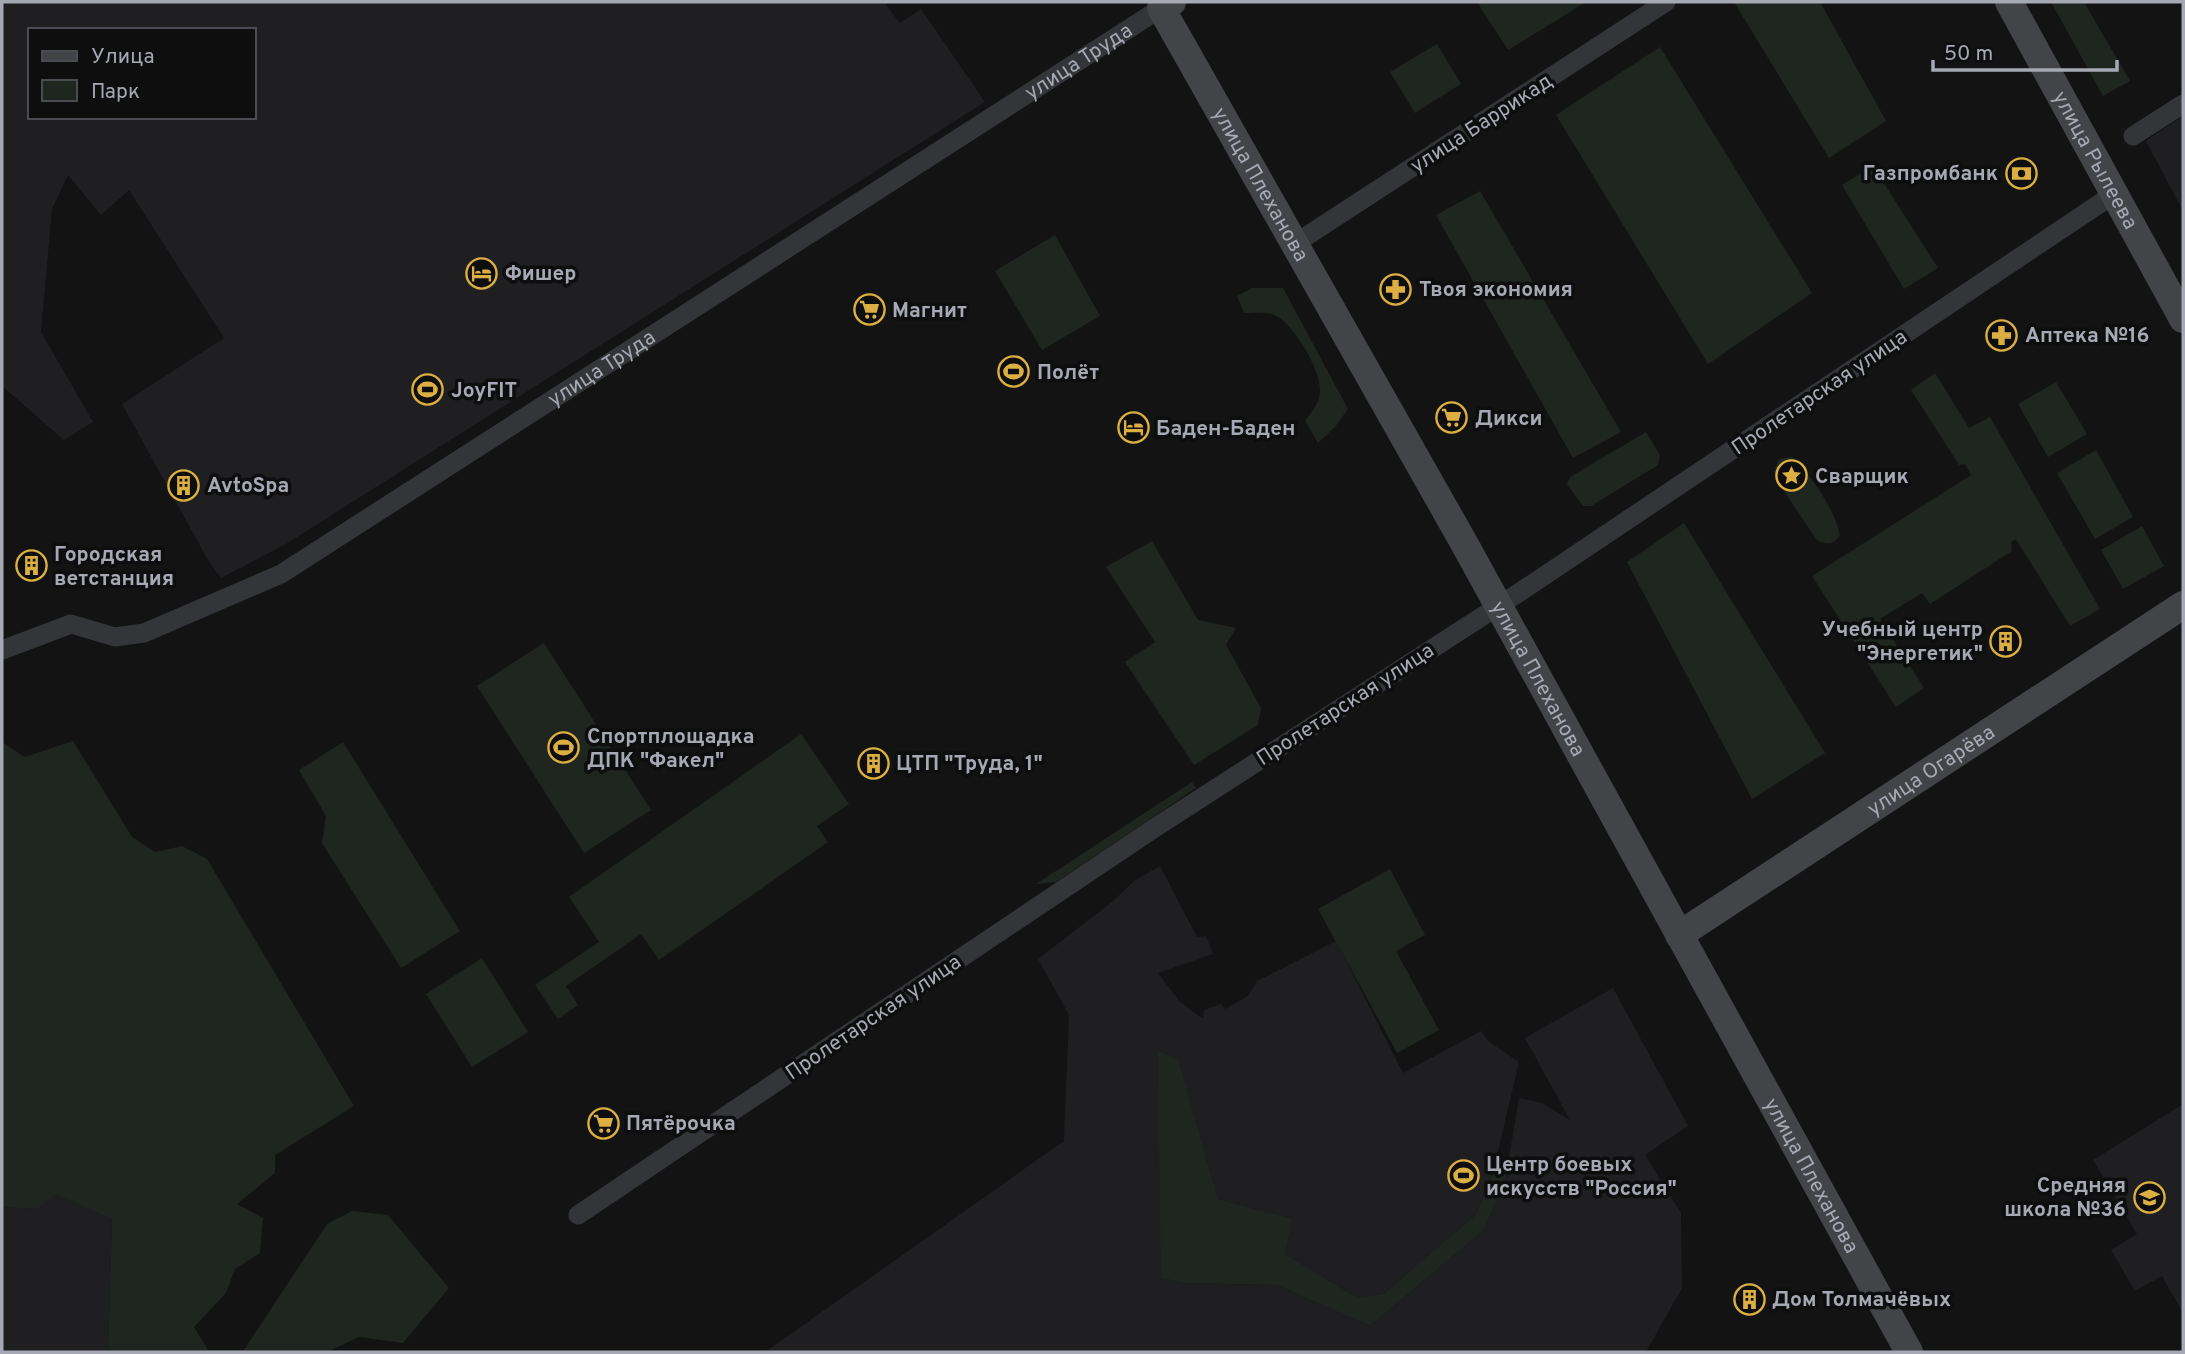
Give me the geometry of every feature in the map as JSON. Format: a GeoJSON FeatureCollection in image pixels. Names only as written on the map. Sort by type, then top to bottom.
{"type":"FeatureCollection","features":[{"type":"Feature","properties":{"kind":"main road","name":"улица Рылеева"},"geometry":{"type":"LineString","coordinates":[[2009,2],[2183,319]]}},
{"type":"Feature","properties":{"kind":"main road","name":"улица Плеханова"},"geometry":{"type":"LineString","coordinates":[[1167,5],[1909,1352]]}},
{"type":"Feature","properties":{"kind":"main road","name":"улица Огарёва"},"geometry":{"type":"LineString","coordinates":[[1679,935],[2183,605]]}},
{"type":"Feature","properties":{"kind":"street","name":"улица Баррикад"},"geometry":{"type":"LineString","coordinates":[[1296,243],[1666,2]]}},
{"type":"Feature","properties":{"kind":"street","name":"улица Труда"},"geometry":{"type":"LineString","coordinates":[[2,650],[71,624],[115,637],[144,633],[281,575],[1167,5]]}},
{"type":"Feature","properties":{"kind":"street"},"geometry":{"type":"LineString","coordinates":[[2133,136],[2183,104]]}},
{"type":"Feature","properties":{"kind":"street","name":"Пролетарская улица"},"geometry":{"type":"LineString","coordinates":[[578,1215],[1153,829],[1498,606],[2114,194]]}},
{"type":"Feature","properties":{"kind":"shaded area"},"geometry":{"type":"Polygon","coordinates":[[[2,2],[884,2],[900,23],[921,9],[985,102],[286,544],[221,578],[208,560],[122,404],[224,338],[129,190],[101,215],[68,175],[52,209],[41,332],[93,422],[64,440],[2,386],[2,2]]]}},
{"type":"Feature","properties":{"kind":"shaded area"},"geometry":{"type":"Polygon","coordinates":[[[2183,116],[2183,211],[2146,141],[2183,116]]]}},
{"type":"Feature","properties":{"kind":"shaded area"},"geometry":{"type":"Polygon","coordinates":[[[1160,866],[1197,937],[1206,936],[1213,954],[1158,973],[1180,1002],[1203,1019],[1204,1010],[1221,1004],[1225,1009],[1248,996],[1257,981],[1336,941],[1403,1073],[1481,1031],[1488,1041],[1519,1062],[1491,1181],[1475,1215],[1383,1294],[1358,1298],[1285,1254],[1293,1219],[1218,1199],[1178,1060],[1161,1278],[1185,1283],[1277,1285],[1370,1326],[1484,1230],[1505,1181],[1519,1098],[1542,1103],[1570,1120],[1525,1038],[1613,988],[1688,1126],[1645,1155],[1681,1213],[1682,1288],[1646,1352],[765,1352],[1064,1141],[1069,1015],[1038,959],[1112,902],[1134,881],[1160,866]]]}},
{"type":"Feature","properties":{"kind":"shaded area","name":"Средняя школа №36"},"geometry":{"type":"Polygon","coordinates":[[[2183,1104],[2183,1313],[2162,1276],[2135,1291],[2111,1250],[2137,1234],[2093,1160],[2183,1104]]]}},
{"type":"Feature","properties":{"kind":"shaded area"},"geometry":{"type":"Polygon","coordinates":[[[56,1193],[112,1219],[108,1352],[2,1352],[2,1207],[37,1209],[56,1193]]]}},
{"type":"Feature","properties":{"kind":"green space"},"geometry":{"type":"Polygon","coordinates":[[[1477,2],[1586,2],[1508,50],[1477,2]]]}},
{"type":"Feature","properties":{"kind":"green space"},"geometry":{"type":"Polygon","coordinates":[[[1734,2],[1820,2],[1886,121],[1829,158],[1734,2]]]}},
{"type":"Feature","properties":{"kind":"green space"},"geometry":{"type":"Polygon","coordinates":[[[2051,2],[2084,2],[2130,81],[2103,96],[2051,2]]]}},
{"type":"Feature","properties":{"kind":"green space"},"geometry":{"type":"Polygon","coordinates":[[[1437,44],[1461,84],[1415,113],[1390,72],[1437,44]]]}},
{"type":"Feature","properties":{"kind":"green space"},"geometry":{"type":"Polygon","coordinates":[[[1660,47],[1812,293],[1708,364],[1556,115],[1660,47]]]}},
{"type":"Feature","properties":{"kind":"green space"},"geometry":{"type":"Polygon","coordinates":[[[1873,166],[1938,268],[1904,289],[1842,185],[1873,166]]]}},
{"type":"Feature","properties":{"kind":"green space"},"geometry":{"type":"Polygon","coordinates":[[[1480,191],[1621,432],[1573,458],[1436,215],[1480,191]]]}},
{"type":"Feature","properties":{"kind":"green space"},"geometry":{"type":"Polygon","coordinates":[[[1055,235],[1100,316],[1042,350],[995,271],[1055,235]]]}},
{"type":"Feature","properties":{"kind":"green space"},"geometry":{"type":"Polygon","coordinates":[[[1252,288],[1283,288],[1348,409],[1335,427],[1318,443],[1305,420],[1315,407],[1320,391],[1311,359],[1297,336],[1280,318],[1269,313],[1244,313],[1237,296],[1252,288]]]}},
{"type":"Feature","properties":{"kind":"green space"},"geometry":{"type":"Polygon","coordinates":[[[1935,373],[1969,428],[1990,417],[2100,609],[2070,626],[2016,539],[2011,542],[2012,551],[1930,604],[1922,593],[1880,619],[1924,688],[1896,707],[1812,576],[1971,475],[1965,464],[1959,465],[1911,390],[1935,373]]]}},
{"type":"Feature","properties":{"kind":"green space"},"geometry":{"type":"Polygon","coordinates":[[[2056,382],[2087,434],[2048,457],[2018,404],[2056,382]]]}},
{"type":"Feature","properties":{"kind":"green space"},"geometry":{"type":"Polygon","coordinates":[[[1646,432],[1660,455],[1658,465],[1591,506],[1583,506],[1567,484],[1570,477],[1646,432]]]}},
{"type":"Feature","properties":{"kind":"green space"},"geometry":{"type":"Polygon","coordinates":[[[2096,450],[2133,517],[2095,539],[2057,473],[2096,450]]]}},
{"type":"Feature","properties":{"kind":"green space"},"geometry":{"type":"Polygon","coordinates":[[[1792,457],[1807,473],[1828,504],[1840,536],[1832,543],[1817,540],[1777,481],[1774,471],[1779,459],[1792,457]]]}},
{"type":"Feature","properties":{"kind":"green space"},"geometry":{"type":"Polygon","coordinates":[[[1684,523],[1825,753],[1752,799],[1627,562],[1684,523]]]}},
{"type":"Feature","properties":{"kind":"green space"},"geometry":{"type":"Polygon","coordinates":[[[2142,526],[2164,566],[2123,589],[2101,550],[2142,526]]]}},
{"type":"Feature","properties":{"kind":"green space"},"geometry":{"type":"Polygon","coordinates":[[[1152,541],[1198,620],[1236,628],[1226,645],[1261,708],[1258,725],[1194,765],[1125,662],[1155,642],[1106,567],[1152,541]]]}},
{"type":"Feature","properties":{"kind":"green space","name":"Спортплощадка ДПК \"Факел\""},"geometry":{"type":"Polygon","coordinates":[[[544,643],[651,810],[584,853],[477,686],[544,643]]]}},
{"type":"Feature","properties":{"kind":"green space"},"geometry":{"type":"Polygon","coordinates":[[[801,734],[849,804],[817,826],[828,842],[659,960],[641,934],[566,986],[578,1005],[558,1019],[535,985],[599,942],[569,897],[801,734]]]}},
{"type":"Feature","properties":{"kind":"green space"},"geometry":{"type":"Polygon","coordinates":[[[73,741],[132,837],[155,852],[182,846],[207,859],[354,1106],[275,1155],[275,1173],[237,1204],[263,1218],[260,1253],[235,1269],[226,1293],[194,1327],[208,1350],[244,1350],[327,1224],[352,1211],[388,1215],[449,1288],[403,1343],[359,1337],[327,1352],[108,1352],[112,1219],[56,1194],[37,1209],[2,1207],[2,742],[25,757],[73,741]]]}},
{"type":"Feature","properties":{"kind":"green space"},"geometry":{"type":"Polygon","coordinates":[[[343,742],[460,931],[401,968],[322,843],[326,816],[299,770],[343,742]]]}},
{"type":"Feature","properties":{"kind":"green space"},"geometry":{"type":"Polygon","coordinates":[[[1192,782],[1196,788],[1056,882],[1036,884],[1192,782]]]}},
{"type":"Feature","properties":{"kind":"green space"},"geometry":{"type":"Polygon","coordinates":[[[1390,869],[1425,935],[1396,951],[1439,1030],[1397,1053],[1318,909],[1390,869]]]}},
{"type":"Feature","properties":{"kind":"green space"},"geometry":{"type":"Polygon","coordinates":[[[482,958],[528,1032],[472,1067],[426,994],[482,958]]]}},
{"type":"Feature","properties":{"kind":"green space"},"geometry":{"type":"Polygon","coordinates":[[[1158,1051],[1178,1059],[1218,1199],[1293,1219],[1285,1254],[1358,1298],[1383,1294],[1475,1215],[1491,1181],[1496,1159],[1509,1157],[1505,1181],[1484,1230],[1370,1326],[1277,1285],[1185,1283],[1161,1278],[1158,1051]]]}},
{"type":"Feature","properties":{"kind":"place","name":"Газпромбанк"},"geometry":{"type":"Point","coordinates":[2021,173]}},
{"type":"Feature","properties":{"kind":"place","name":"Фишер"},"geometry":{"type":"Point","coordinates":[482,273]}},
{"type":"Feature","properties":{"kind":"place","name":"Твоя экономия"},"geometry":{"type":"Point","coordinates":[1396,289]}},
{"type":"Feature","properties":{"kind":"place","name":"Магнит"},"geometry":{"type":"Point","coordinates":[869,310]}},
{"type":"Feature","properties":{"kind":"place","name":"Аптека №16"},"geometry":{"type":"Point","coordinates":[2002,335]}},
{"type":"Feature","properties":{"kind":"place","name":"Полёт"},"geometry":{"type":"Point","coordinates":[1014,372]}},
{"type":"Feature","properties":{"kind":"place","name":"JoyFIT"},"geometry":{"type":"Point","coordinates":[428,390]}},
{"type":"Feature","properties":{"kind":"place","name":"Дикси"},"geometry":{"type":"Point","coordinates":[1452,418]}},
{"type":"Feature","properties":{"kind":"place","name":"Баден-Баден"},"geometry":{"type":"Point","coordinates":[1133,428]}},
{"type":"Feature","properties":{"kind":"place","name":"Сварщик"},"geometry":{"type":"Point","coordinates":[1792,476]}},
{"type":"Feature","properties":{"kind":"place","name":"AvtoSpa"},"geometry":{"type":"Point","coordinates":[184,485]}},
{"type":"Feature","properties":{"kind":"place","name":"Городская ветстанция"},"geometry":{"type":"Point","coordinates":[31,566]}},
{"type":"Feature","properties":{"kind":"place","name":"Учебный центр \"Энергетик\""},"geometry":{"type":"Point","coordinates":[2006,641]}},
{"type":"Feature","properties":{"kind":"place","name":"Спортплощадка ДПК \"Факел\""},"geometry":{"type":"Point","coordinates":[564,748]}},
{"type":"Feature","properties":{"kind":"place","name":"ЦТП \"Труда, 1\""},"geometry":{"type":"Point","coordinates":[873,763]}},
{"type":"Feature","properties":{"kind":"place","name":"Пятёрочка"},"geometry":{"type":"Point","coordinates":[603,1123]}},
{"type":"Feature","properties":{"kind":"place","name":"Центр боевых искусств \"Россия\""},"geometry":{"type":"Point","coordinates":[1463,1176]}},
{"type":"Feature","properties":{"kind":"place","name":"Средняя школа №36"},"geometry":{"type":"Point","coordinates":[2149,1197]}},
{"type":"Feature","properties":{"kind":"place","name":"Дом Толмачёвых"},"geometry":{"type":"Point","coordinates":[1749,1299]}}]}
